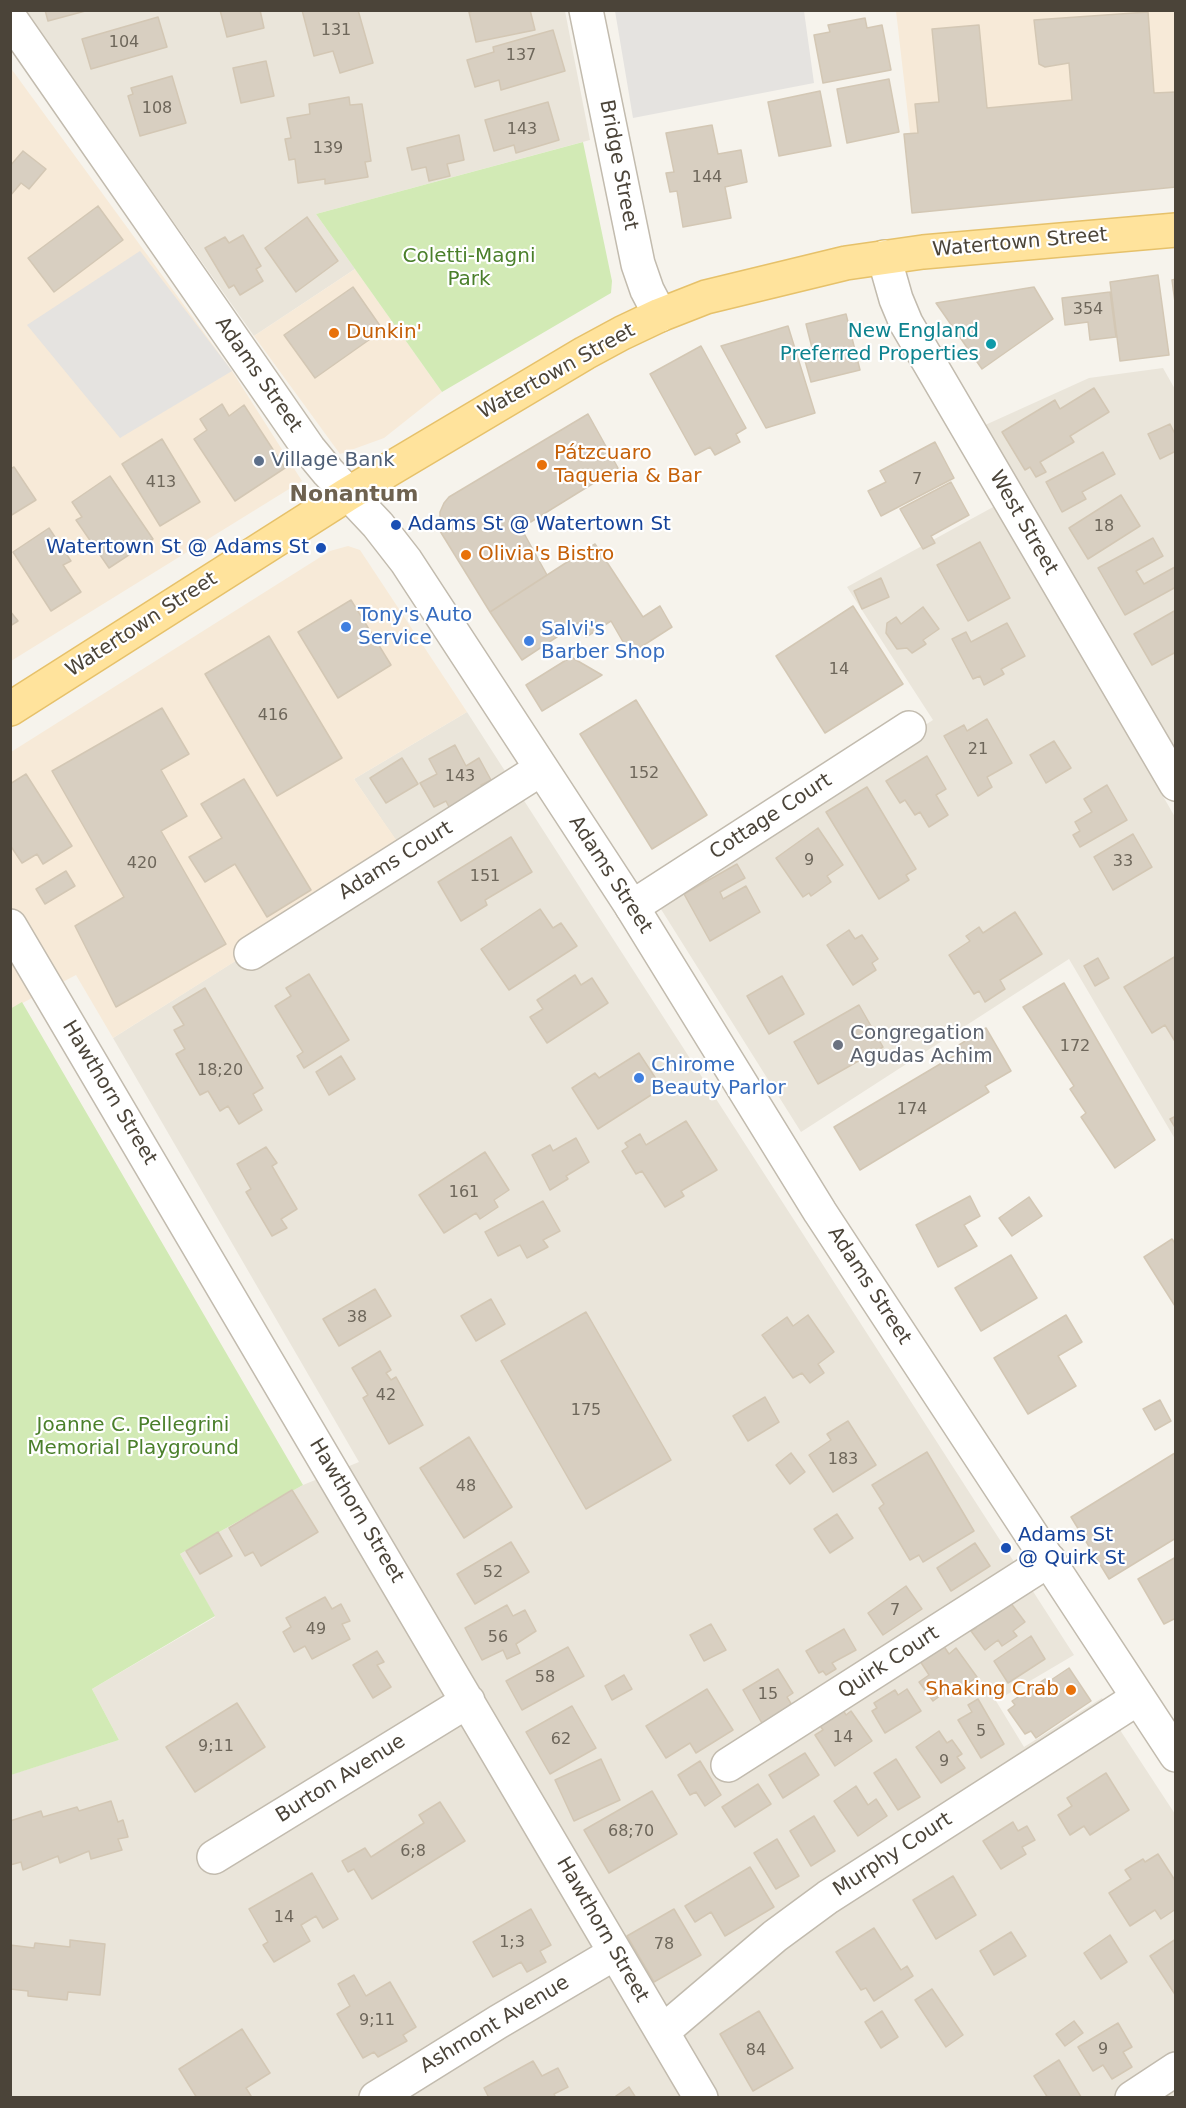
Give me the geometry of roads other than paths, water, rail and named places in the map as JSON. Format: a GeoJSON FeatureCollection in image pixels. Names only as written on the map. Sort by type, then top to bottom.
{"type":"FeatureCollection","features":[{"type":"Feature","properties":{"kind":"main road","name":"Watertown Street"},"geometry":{"type":"LineString","coordinates":[[10,709],[348,494],[585,353],[660,315],[706,297],[758,283],[884,256],[1176,230]]}},
{"type":"Feature","properties":{"kind":"street","name":"Bridge Street"},"geometry":{"type":"LineString","coordinates":[[586,10],[638,264],[647,290],[660,315]]}},
{"type":"Feature","properties":{"kind":"street","name":"Adams Street"},"geometry":{"type":"LineString","coordinates":[[10,18],[309,449],[378,525],[406,561],[632,907],[820,1212],[1176,1755]]}},
{"type":"Feature","properties":{"kind":"street","name":"West Street"},"geometry":{"type":"LineString","coordinates":[[884,256],[896,299],[906,323],[1176,784]]}},
{"type":"Feature","properties":{"kind":"street","name":"Cottage Court"},"geometry":{"type":"LineString","coordinates":[[632,907],[909,728]]}},
{"type":"Feature","properties":{"kind":"street","name":"Adams Court"},"geometry":{"type":"LineString","coordinates":[[251,953],[541,769]]}},
{"type":"Feature","properties":{"kind":"street","name":"Hawthorn Street"},"geometry":{"type":"LineString","coordinates":[[10,926],[701,2097]]}},
{"type":"Feature","properties":{"kind":"street","name":"Quirk Court"},"geometry":{"type":"LineString","coordinates":[[728,1766],[1049,1560]]}},
{"type":"Feature","properties":{"kind":"street","name":"Murphy Court"},"geometry":{"type":"LineString","coordinates":[[662,2032],[775,1936],[828,1898],[1138,1698]]}},
{"type":"Feature","properties":{"kind":"street","name":"Burton Avenue"},"geometry":{"type":"LineString","coordinates":[[214,1857],[468,1701]]}},
{"type":"Feature","properties":{"kind":"street","name":"Ashmont Avenue"},"geometry":{"type":"LineString","coordinates":[[376,2097],[615,1953]]}},
{"type":"Feature","properties":{"kind":"street"},"geometry":{"type":"LineString","coordinates":[[1132,2097],[1176,2069]]}},
{"type":"Feature","properties":{"kind":"place","name":"Dunkin'"},"geometry":{"type":"Point","coordinates":[334,333]}},
{"type":"Feature","properties":{"kind":"place","name":"New England Preferred Properties"},"geometry":{"type":"Point","coordinates":[991,344]}},
{"type":"Feature","properties":{"kind":"place","name":"Village Bank"},"geometry":{"type":"Point","coordinates":[259,461]}},
{"type":"Feature","properties":{"kind":"place","name":"Pátzcuaro Taqueria & Bar"},"geometry":{"type":"Point","coordinates":[542,465]}},
{"type":"Feature","properties":{"kind":"place","name":"Adams St @ Watertown St"},"geometry":{"type":"Point","coordinates":[396,525]}},
{"type":"Feature","properties":{"kind":"place","name":"Watertown St @ Adams St"},"geometry":{"type":"Point","coordinates":[321,548]}},
{"type":"Feature","properties":{"kind":"place","name":"Olivia's Bistro"},"geometry":{"type":"Point","coordinates":[466,555]}},
{"type":"Feature","properties":{"kind":"place","name":"Tony's Auto Service"},"geometry":{"type":"Point","coordinates":[346,627]}},
{"type":"Feature","properties":{"kind":"place","name":"Salvi's Barber Shop"},"geometry":{"type":"Point","coordinates":[529,641]}},
{"type":"Feature","properties":{"kind":"place","name":"Congregation Agudas Achim"},"geometry":{"type":"Point","coordinates":[838,1045]}},
{"type":"Feature","properties":{"kind":"place","name":"Chirome Beauty Parlor"},"geometry":{"type":"Point","coordinates":[639,1078]}},
{"type":"Feature","properties":{"kind":"place","name":"Adams St @ Quirk St"},"geometry":{"type":"Point","coordinates":[1006,1548]}},
{"type":"Feature","properties":{"kind":"place","name":"Shaking Crab"},"geometry":{"type":"Point","coordinates":[1071,1690]}},
{"type":"Feature","properties":{"kind":"district","name":"Nonantum"},"geometry":{"type":"Point","coordinates":[354,495]}},
{"type":"Feature","properties":{"kind":"park label","name":"Coletti-Magni Park"},"geometry":{"type":"Point","coordinates":[469,268]}},
{"type":"Feature","properties":{"kind":"park label","name":"Joanne C. Pellegrini Memorial Playground"},"geometry":{"type":"Point","coordinates":[133,1438]}}]}
